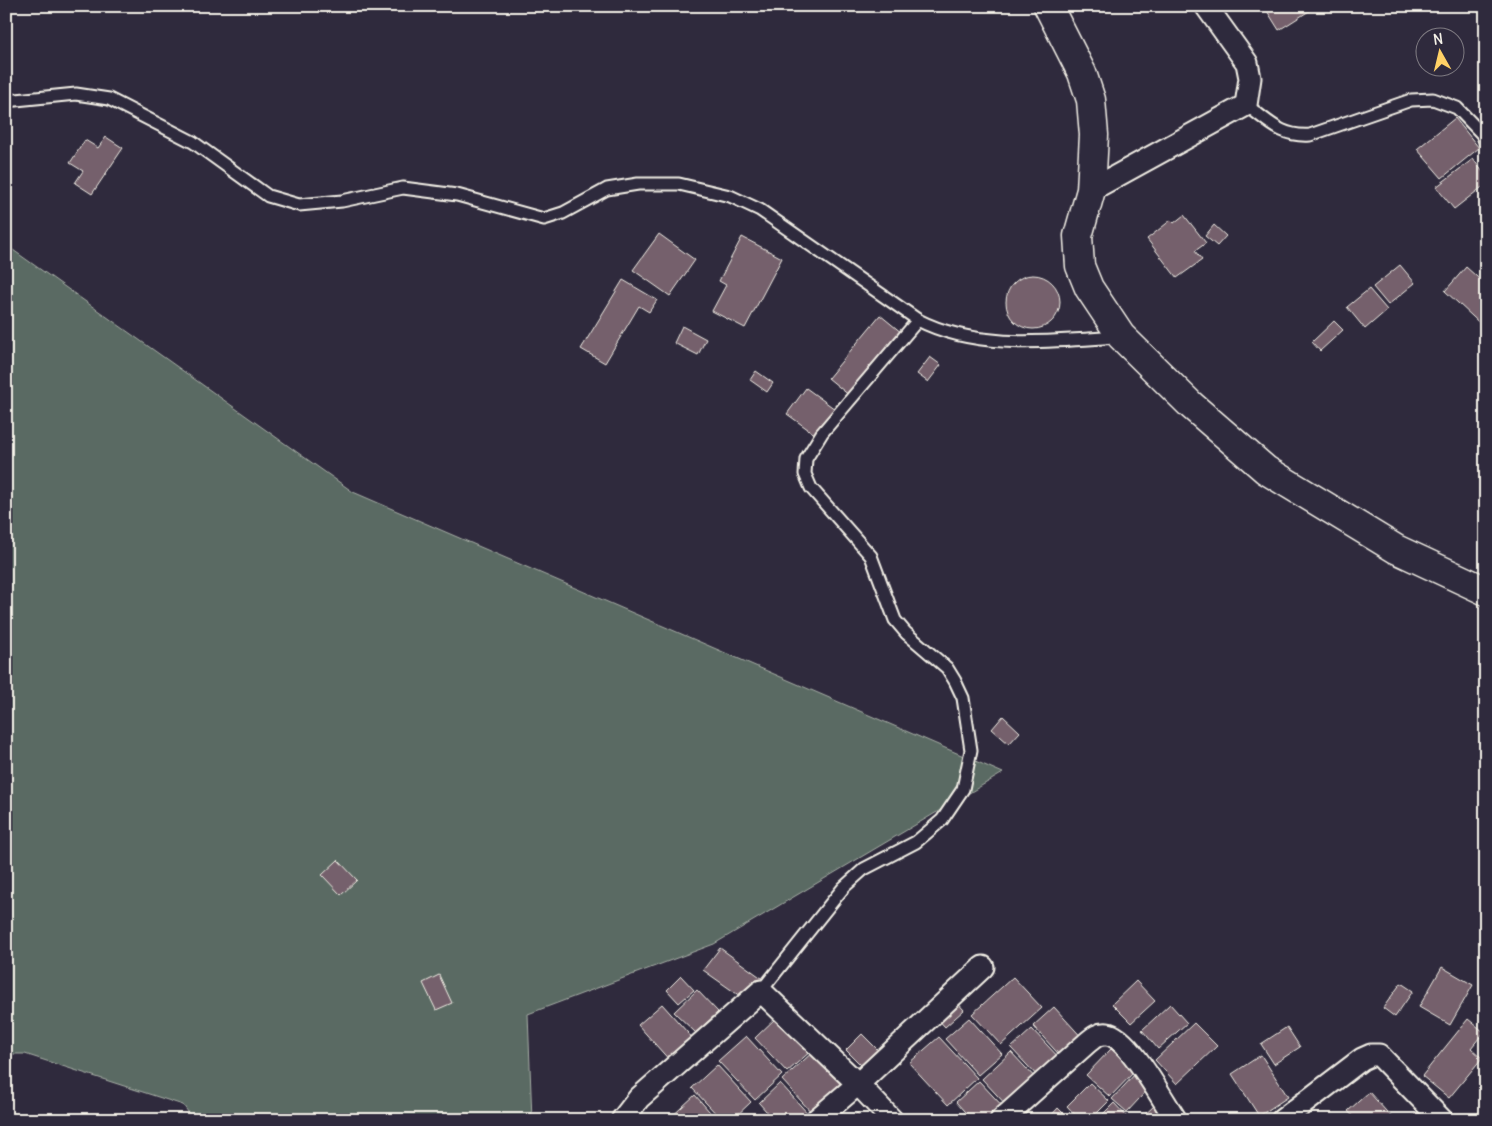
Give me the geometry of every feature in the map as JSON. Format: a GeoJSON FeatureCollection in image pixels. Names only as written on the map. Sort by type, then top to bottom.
{"type":"FeatureCollection","features":[{"type":"Feature","properties":{"kind":"street"},"geometry":{"type":"LineString","coordinates":[[1048,6],[1082,73],[1091,100],[1094,135],[1091,190],[1078,236],[1080,266],[1089,288],[1121,336],[1191,405],[1266,470],[1396,549],[1486,591]]}},
{"type":"Feature","properties":{"kind":"street"},"geometry":{"type":"LineString","coordinates":[[1091,190],[1246,105],[1250,78],[1247,63],[1206,6]]}},
{"type":"Feature","properties":{"kind":"street"},"geometry":{"type":"LineString","coordinates":[[816,1120],[858,1084],[982,967]]}},
{"type":"Feature","properties":{"kind":"street"},"geometry":{"type":"LineString","coordinates":[[622,1120],[639,1098],[761,991],[858,1084],[892,1120]]}},
{"type":"Feature","properties":{"kind":"street"},"geometry":{"type":"LineString","coordinates":[[1001,1120],[1087,1043],[1099,1034],[1109,1034],[1123,1041],[1176,1120]]}},
{"type":"Feature","properties":{"kind":"street"},"geometry":{"type":"LineString","coordinates":[[1282,1120],[1362,1059],[1375,1054],[1379,1055],[1442,1120]]}},
{"type":"Feature","properties":{"kind":"lane"},"geometry":{"type":"LineString","coordinates":[[6,101],[76,94],[109,99],[193,142],[268,196],[299,205],[342,201],[403,188],[457,196],[544,219],[562,213],[607,189],[638,184],[679,184],[730,196],[760,210],[918,320],[936,329],[951,333],[1003,340],[1059,341],[1121,336]]}},
{"type":"Feature","properties":{"kind":"lane"},"geometry":{"type":"LineString","coordinates":[[1246,105],[1285,133],[1296,136],[1310,135],[1411,100],[1433,99],[1457,108],[1482,134],[1486,144]]}},
{"type":"Feature","properties":{"kind":"lane"},"geometry":{"type":"LineString","coordinates":[[761,991],[844,887],[864,869],[916,842],[942,820],[963,789],[971,750],[963,698],[956,680],[947,668],[895,620],[870,556],[811,488],[805,474],[806,459],[822,433],[918,320]]}},
{"type":"Feature","properties":{"kind":"green space"},"geometry":{"type":"Polygon","coordinates":[[[6,245],[353,492],[1003,773],[714,944],[528,1014],[532,1120],[194,1120],[183,1105],[25,1054],[6,1054],[6,245]]]}},
{"type":"Feature","properties":{"kind":"building"},"geometry":{"type":"Polygon","coordinates":[[[1264,6],[1317,6],[1279,30],[1264,6]]]}},
{"type":"Feature","properties":{"kind":"building"},"geometry":{"type":"Polygon","coordinates":[[[1455,118],[1479,148],[1442,178],[1417,149],[1455,118]]]}},
{"type":"Feature","properties":{"kind":"building"},"geometry":{"type":"Polygon","coordinates":[[[106,137],[123,148],[92,194],[75,183],[83,171],[70,163],[85,140],[98,148],[106,137]]]}},
{"type":"Feature","properties":{"kind":"building"},"geometry":{"type":"Polygon","coordinates":[[[1473,159],[1486,176],[1486,184],[1454,209],[1436,187],[1473,159]]]}},
{"type":"Feature","properties":{"kind":"building"},"geometry":{"type":"Polygon","coordinates":[[[1184,215],[1206,243],[1195,251],[1202,260],[1177,278],[1147,239],[1171,220],[1174,223],[1184,215]]]}},
{"type":"Feature","properties":{"kind":"building"},"geometry":{"type":"Polygon","coordinates":[[[1214,225],[1226,236],[1217,246],[1205,236],[1214,225]]]}},
{"type":"Feature","properties":{"kind":"building"},"geometry":{"type":"Polygon","coordinates":[[[659,234],[695,260],[670,296],[633,270],[659,234]]]}},
{"type":"Feature","properties":{"kind":"building"},"geometry":{"type":"Polygon","coordinates":[[[742,237],[782,258],[745,328],[712,311],[726,285],[719,281],[742,237]]]}},
{"type":"Feature","properties":{"kind":"building"},"geometry":{"type":"Polygon","coordinates":[[[1400,265],[1415,283],[1388,305],[1373,287],[1400,265]]]}},
{"type":"Feature","properties":{"kind":"building"},"geometry":{"type":"Polygon","coordinates":[[[1466,267],[1486,285],[1486,329],[1445,291],[1466,267]]]}},
{"type":"Feature","properties":{"kind":"building"},"geometry":{"type":"Polygon","coordinates":[[[1033,275],[1043,277],[1052,283],[1058,292],[1060,302],[1058,312],[1052,321],[1043,327],[1033,329],[1023,327],[1014,321],[1008,312],[1006,302],[1008,292],[1014,283],[1023,277],[1033,275]]]}},
{"type":"Feature","properties":{"kind":"building"},"geometry":{"type":"Polygon","coordinates":[[[623,280],[657,300],[649,312],[639,306],[605,363],[581,349],[623,280]]]}},
{"type":"Feature","properties":{"kind":"building"},"geometry":{"type":"Polygon","coordinates":[[[1369,289],[1387,310],[1365,329],[1347,307],[1369,289]]]}},
{"type":"Feature","properties":{"kind":"building"},"geometry":{"type":"Polygon","coordinates":[[[880,315],[902,333],[850,396],[828,378],[880,315]]]}},
{"type":"Feature","properties":{"kind":"building"},"geometry":{"type":"Polygon","coordinates":[[[1334,321],[1343,330],[1320,351],[1312,342],[1334,321]]]}},
{"type":"Feature","properties":{"kind":"building"},"geometry":{"type":"Polygon","coordinates":[[[682,326],[706,339],[698,355],[674,343],[682,326]]]}},
{"type":"Feature","properties":{"kind":"building"},"geometry":{"type":"Polygon","coordinates":[[[930,357],[941,365],[928,382],[917,374],[930,357]]]}},
{"type":"Feature","properties":{"kind":"building"},"geometry":{"type":"Polygon","coordinates":[[[756,371],[773,383],[767,392],[750,380],[756,371]]]}},
{"type":"Feature","properties":{"kind":"building"},"geometry":{"type":"Polygon","coordinates":[[[806,388],[835,409],[816,435],[787,414],[806,388]]]}},
{"type":"Feature","properties":{"kind":"building"},"geometry":{"type":"Polygon","coordinates":[[[1003,716],[1020,732],[1009,744],[992,729],[1003,716]]]}},
{"type":"Feature","properties":{"kind":"building"},"geometry":{"type":"Polygon","coordinates":[[[338,860],[357,880],[341,895],[322,875],[338,860]]]}},
{"type":"Feature","properties":{"kind":"building"},"geometry":{"type":"Polygon","coordinates":[[[720,948],[763,979],[747,1001],[703,970],[720,948]]]}},
{"type":"Feature","properties":{"kind":"building"},"geometry":{"type":"Polygon","coordinates":[[[1442,967],[1473,985],[1450,1025],[1419,1007],[1442,967]]]}},
{"type":"Feature","properties":{"kind":"building"},"geometry":{"type":"Polygon","coordinates":[[[439,975],[452,1003],[436,1010],[423,983],[439,975]]]}},
{"type":"Feature","properties":{"kind":"building"},"geometry":{"type":"Polygon","coordinates":[[[681,976],[694,990],[679,1003],[667,990],[681,976]]]}},
{"type":"Feature","properties":{"kind":"building"},"geometry":{"type":"Polygon","coordinates":[[[1013,977],[1042,1008],[1001,1045],[972,1014],[1013,977]]]}},
{"type":"Feature","properties":{"kind":"building"},"geometry":{"type":"Polygon","coordinates":[[[1136,981],[1155,1001],[1131,1023],[1112,1004],[1136,981]]]}},
{"type":"Feature","properties":{"kind":"building"},"geometry":{"type":"Polygon","coordinates":[[[1401,983],[1413,991],[1395,1017],[1383,1008],[1401,983]]]}},
{"type":"Feature","properties":{"kind":"building"},"geometry":{"type":"Polygon","coordinates":[[[697,990],[718,1012],[696,1033],[674,1012],[697,990]]]}},
{"type":"Feature","properties":{"kind":"building"},"geometry":{"type":"Polygon","coordinates":[[[954,999],[964,1010],[945,1027],[935,1016],[954,999]]]}},
{"type":"Feature","properties":{"kind":"building"},"geometry":{"type":"Polygon","coordinates":[[[662,1004],[696,1042],[672,1063],[638,1025],[662,1004]]]}},
{"type":"Feature","properties":{"kind":"building"},"geometry":{"type":"Polygon","coordinates":[[[1170,1004],[1187,1023],[1158,1049],[1142,1030],[1170,1004]]]}},
{"type":"Feature","properties":{"kind":"building"},"geometry":{"type":"Polygon","coordinates":[[[1054,1007],[1085,1041],[1064,1060],[1033,1026],[1054,1007]]]}},
{"type":"Feature","properties":{"kind":"building"},"geometry":{"type":"Polygon","coordinates":[[[779,1015],[812,1050],[787,1072],[755,1038],[779,1015]]]}},
{"type":"Feature","properties":{"kind":"building"},"geometry":{"type":"Polygon","coordinates":[[[969,1018],[1002,1054],[978,1075],[945,1039],[969,1018]]]}},
{"type":"Feature","properties":{"kind":"building"},"geometry":{"type":"Polygon","coordinates":[[[1468,1019],[1484,1032],[1471,1048],[1482,1058],[1449,1098],[1422,1076],[1468,1019]]]}},
{"type":"Feature","properties":{"kind":"building"},"geometry":{"type":"Polygon","coordinates":[[[1194,1023],[1217,1046],[1177,1084],[1155,1060],[1194,1023]]]}},
{"type":"Feature","properties":{"kind":"building"},"geometry":{"type":"Polygon","coordinates":[[[1287,1027],[1300,1047],[1274,1064],[1261,1044],[1287,1027]]]}},
{"type":"Feature","properties":{"kind":"building"},"geometry":{"type":"Polygon","coordinates":[[[1032,1029],[1062,1061],[1041,1080],[1011,1048],[1032,1029]]]}},
{"type":"Feature","properties":{"kind":"building"},"geometry":{"type":"Polygon","coordinates":[[[862,1034],[880,1052],[864,1068],[846,1050],[862,1034]]]}},
{"type":"Feature","properties":{"kind":"building"},"geometry":{"type":"Polygon","coordinates":[[[746,1036],[782,1075],[755,1100],[718,1061],[746,1036]]]}},
{"type":"Feature","properties":{"kind":"building"},"geometry":{"type":"Polygon","coordinates":[[[939,1037],[977,1078],[948,1105],[909,1063],[939,1037]]]}},
{"type":"Feature","properties":{"kind":"building"},"geometry":{"type":"Polygon","coordinates":[[[1111,1049],[1135,1071],[1110,1097],[1086,1075],[1111,1049]]]}},
{"type":"Feature","properties":{"kind":"building"},"geometry":{"type":"Polygon","coordinates":[[[814,1051],[844,1083],[812,1113],[782,1080],[814,1051]]]}},
{"type":"Feature","properties":{"kind":"building"},"geometry":{"type":"Polygon","coordinates":[[[1011,1052],[1039,1082],[1010,1109],[982,1079],[1011,1052]]]}},
{"type":"Feature","properties":{"kind":"building"},"geometry":{"type":"Polygon","coordinates":[[[1261,1055],[1288,1097],[1259,1116],[1232,1074],[1261,1055]]]}},
{"type":"Feature","properties":{"kind":"building"},"geometry":{"type":"Polygon","coordinates":[[[717,1065],[751,1102],[732,1120],[722,1120],[692,1088],[717,1065]]]}},
{"type":"Feature","properties":{"kind":"building"},"geometry":{"type":"Polygon","coordinates":[[[1136,1073],[1151,1086],[1127,1112],[1112,1099],[1136,1073]]]}},
{"type":"Feature","properties":{"kind":"building"},"geometry":{"type":"Polygon","coordinates":[[[979,1081],[1007,1111],[998,1120],[972,1120],[956,1102],[979,1081]]]}},
{"type":"Feature","properties":{"kind":"building"},"geometry":{"type":"Polygon","coordinates":[[[780,1083],[811,1117],[808,1120],[774,1120],[759,1103],[780,1083]]]}},
{"type":"Feature","properties":{"kind":"building"},"geometry":{"type":"Polygon","coordinates":[[[1090,1083],[1109,1101],[1090,1120],[1080,1120],[1067,1106],[1090,1083]]]}},
{"type":"Feature","properties":{"kind":"building"},"geometry":{"type":"Polygon","coordinates":[[[1369,1092],[1394,1120],[1356,1120],[1348,1111],[1369,1092]]]}},
{"type":"Feature","properties":{"kind":"building"},"geometry":{"type":"Polygon","coordinates":[[[695,1095],[717,1120],[668,1120],[695,1095]]]}},
{"type":"Feature","properties":{"kind":"building"},"geometry":{"type":"Polygon","coordinates":[[[1114,1103],[1130,1120],[1097,1120],[1114,1103]]]}},
{"type":"Feature","properties":{"kind":"building"},"geometry":{"type":"Polygon","coordinates":[[[1155,1105],[1170,1120],[1139,1120],[1155,1105]]]}},
{"type":"Feature","properties":{"kind":"building"},"geometry":{"type":"Polygon","coordinates":[[[1058,1108],[1070,1120],[1047,1120],[1058,1108]]]}},
{"type":"Feature","properties":{"kind":"building"},"geometry":{"type":"Polygon","coordinates":[[[1419,1111],[1426,1120],[1408,1120],[1419,1111]]]}},
{"type":"Feature","properties":{"kind":"building"},"geometry":{"type":"Polygon","coordinates":[[[857,1113],[863,1120],[849,1120],[857,1113]]]}}]}
